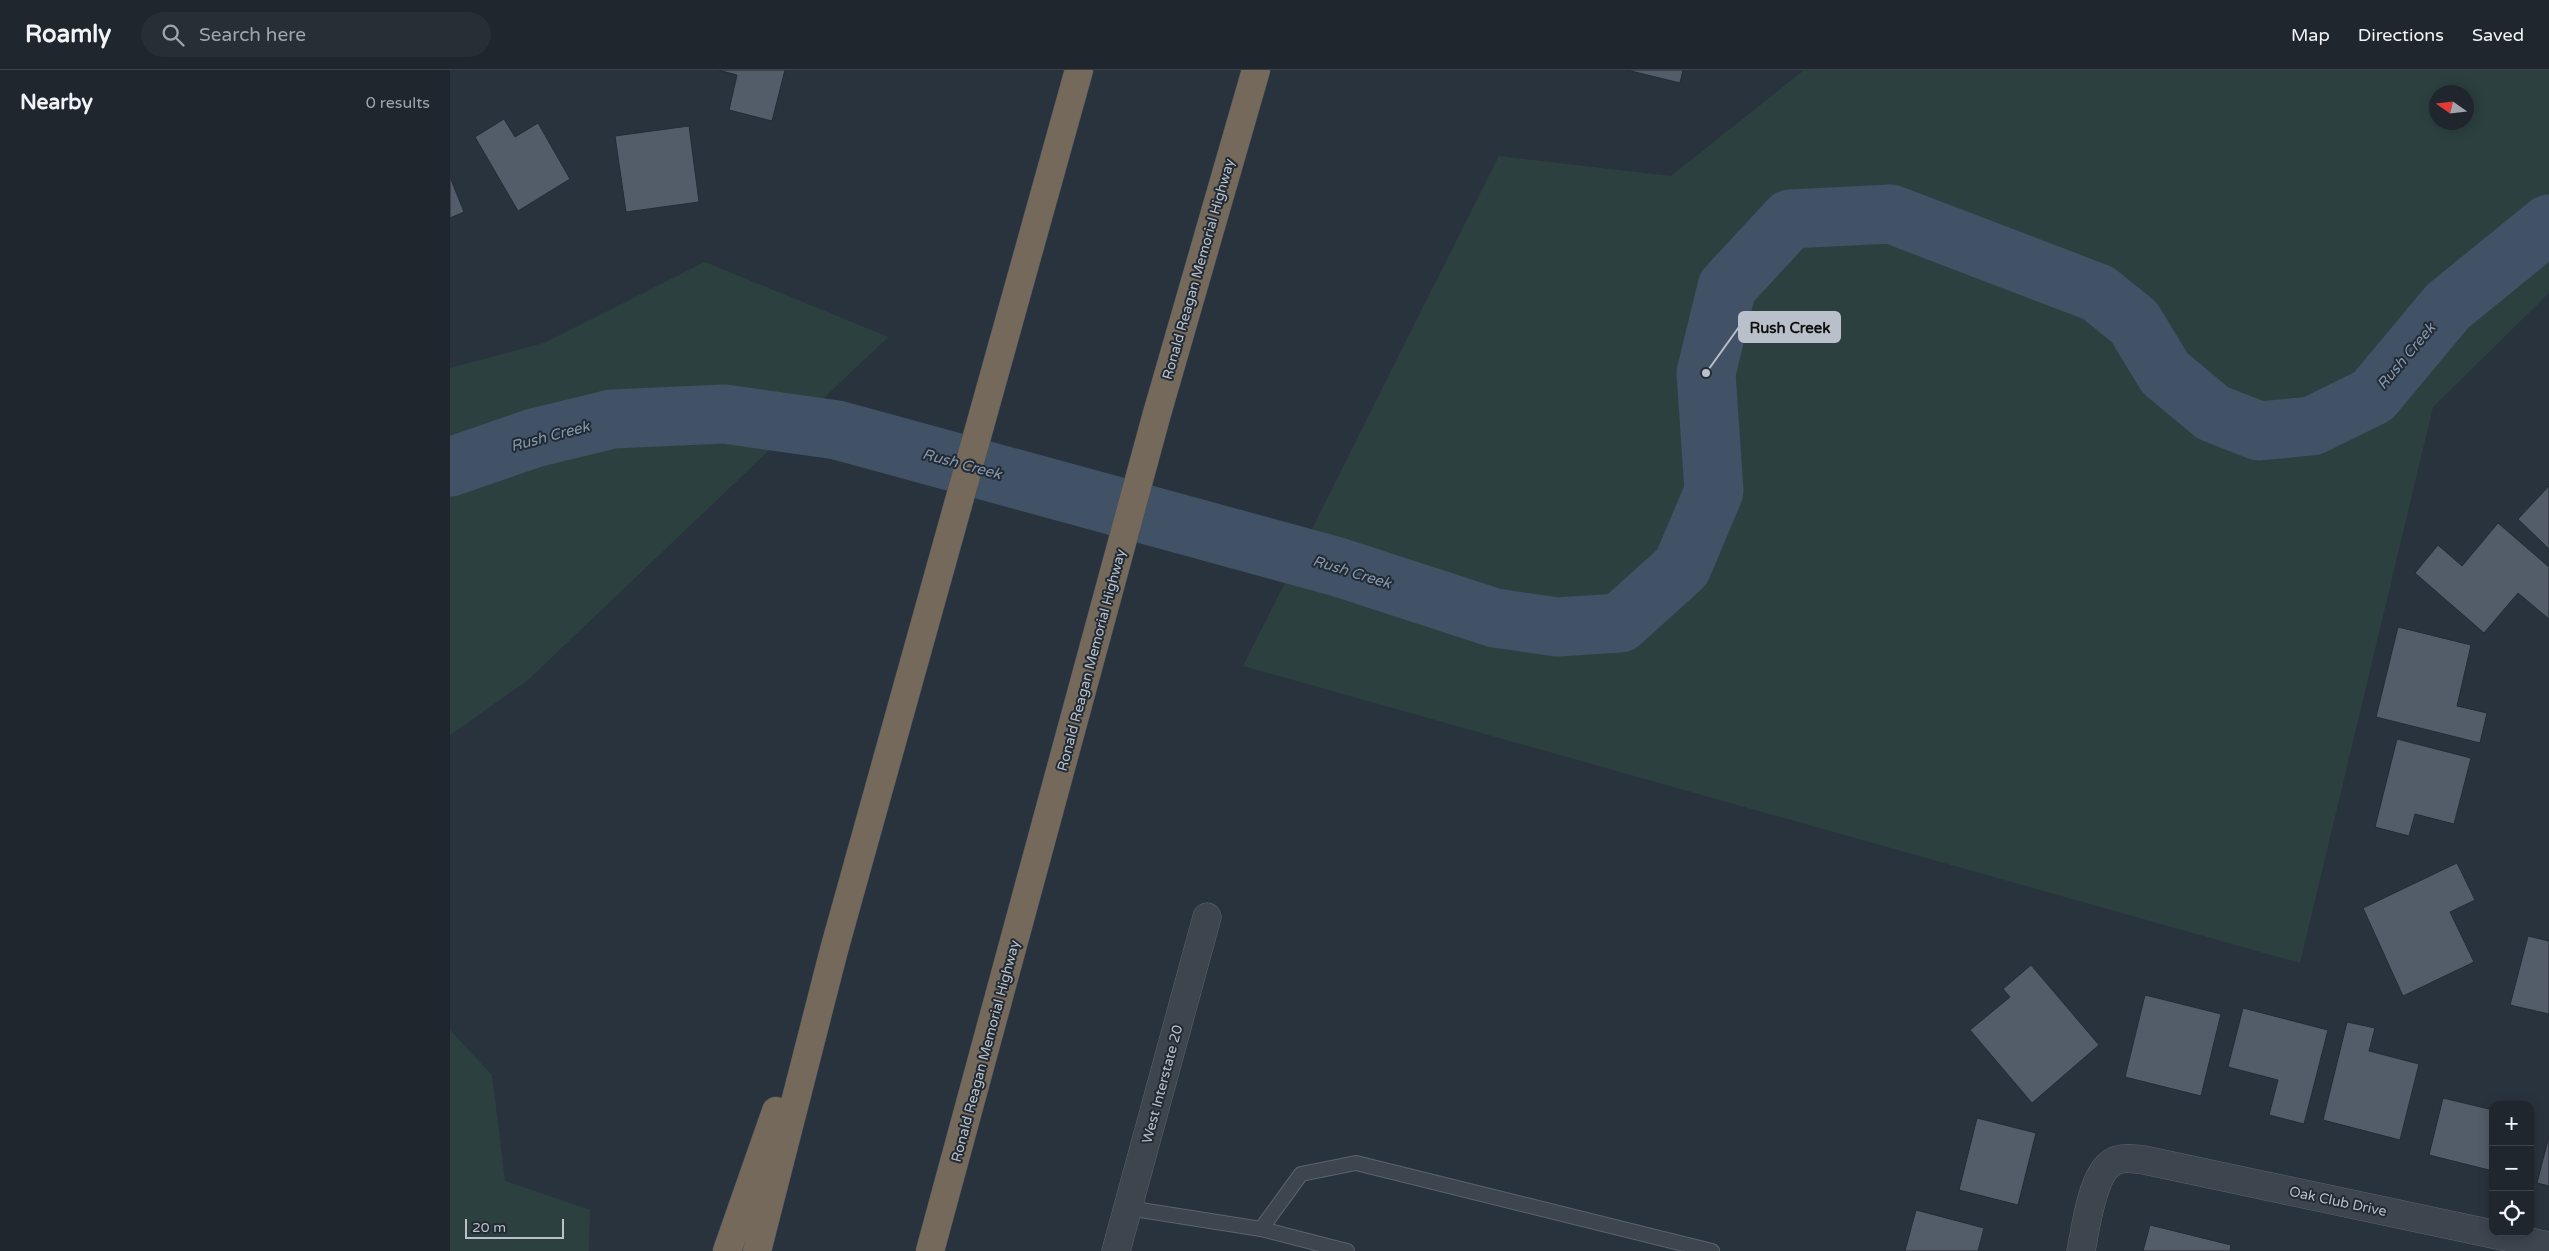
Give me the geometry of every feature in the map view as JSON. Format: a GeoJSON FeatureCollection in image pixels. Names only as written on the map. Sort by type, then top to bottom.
{"type":"FeatureCollection","features":[{"type":"Feature","properties":{"kind":"highway"},"geometry":{"type":"LineString","coordinates":[[1051,170],[1070,70]]}},
{"type":"Feature","properties":{"kind":"highway"},"geometry":{"type":"LineString","coordinates":[[757,1251],[834,950],[1079,70]]}},
{"type":"Feature","properties":{"kind":"highway","name":"Ronald Reagan Memorial Highway"},"geometry":{"type":"LineString","coordinates":[[930,1251],[1156,417],[1256,70]]}},
{"type":"Feature","properties":{"kind":"highway"},"geometry":{"type":"LineString","coordinates":[[727,1251],[834,950]]}},
{"type":"Feature","properties":{"kind":"street","name":"West Interstate 20"},"geometry":{"type":"LineString","coordinates":[[1116,1251],[1207,917]]}},
{"type":"Feature","properties":{"kind":"street","name":"Oak Club Drive"},"geometry":{"type":"LineString","coordinates":[[2081,1251],[2096,1185],[2105,1167],[2117,1160],[2127,1159],[2144,1160],[2520,1245],[2549,1246]]}},
{"type":"Feature","properties":{"kind":"lane"},"geometry":{"type":"LineString","coordinates":[[1261,1229],[1301,1174],[1356,1163],[1712,1251]]}},
{"type":"Feature","properties":{"kind":"lane"},"geometry":{"type":"LineString","coordinates":[[1128,1208],[1261,1229],[1346,1251]]}},
{"type":"Feature","properties":{"kind":"green space"},"geometry":{"type":"Polygon","coordinates":[[[1804,70],[2549,70],[2549,293],[2433,407],[2300,963],[1243,666],[1499,156],[1671,176],[1804,70]]]}},
{"type":"Feature","properties":{"kind":"green space"},"geometry":{"type":"Polygon","coordinates":[[[705,262],[888,337],[528,680],[450,735],[450,368],[544,343],[705,262]]]}},
{"type":"Feature","properties":{"kind":"green space"},"geometry":{"type":"Polygon","coordinates":[[[450,1030],[492,1075],[505,1181],[590,1210],[589,1251],[450,1251],[450,1030]]]}},
{"type":"Feature","properties":{"kind":"building"},"geometry":{"type":"Polygon","coordinates":[[[718,70],[785,70],[772,121],[729,110],[737,75],[718,70]]]}},
{"type":"Feature","properties":{"kind":"building"},"geometry":{"type":"Polygon","coordinates":[[[1627,70],[1683,70],[1680,83],[1627,70]]]}},
{"type":"Feature","properties":{"kind":"building"},"geometry":{"type":"Polygon","coordinates":[[[504,119],[515,137],[538,123],[570,179],[518,211],[475,137],[504,119]]]}},
{"type":"Feature","properties":{"kind":"building"},"geometry":{"type":"Polygon","coordinates":[[[689,126],[699,202],[626,212],[615,136],[689,126]]]}},
{"type":"Feature","properties":{"kind":"building"},"geometry":{"type":"Polygon","coordinates":[[[450,177],[464,212],[450,218],[450,177]]]}},
{"type":"Feature","properties":{"kind":"building"},"geometry":{"type":"Polygon","coordinates":[[[2549,486],[2549,549],[2518,519],[2549,486]]]}},
{"type":"Feature","properties":{"kind":"building"},"geometry":{"type":"Polygon","coordinates":[[[2498,523],[2549,567],[2549,619],[2518,593],[2484,633],[2415,573],[2438,545],[2462,566],[2498,523]]]}},
{"type":"Feature","properties":{"kind":"building"},"geometry":{"type":"Polygon","coordinates":[[[2398,627],[2471,645],[2457,706],[2487,713],[2480,743],[2376,717],[2398,627]]]}},
{"type":"Feature","properties":{"kind":"building"},"geometry":{"type":"Polygon","coordinates":[[[2397,739],[2471,758],[2454,824],[2415,814],[2409,836],[2375,827],[2397,739]]]}},
{"type":"Feature","properties":{"kind":"building"},"geometry":{"type":"Polygon","coordinates":[[[2457,863],[2475,900],[2450,912],[2474,962],[2403,996],[2363,908],[2457,863]]]}},
{"type":"Feature","properties":{"kind":"building"},"geometry":{"type":"Polygon","coordinates":[[[2528,936],[2549,941],[2549,1014],[2510,1005],[2528,936]]]}},
{"type":"Feature","properties":{"kind":"building"},"geometry":{"type":"Polygon","coordinates":[[[2031,965],[2099,1045],[2032,1103],[1970,1030],[2010,997],[2003,989],[2031,965]]]}},
{"type":"Feature","properties":{"kind":"building"},"geometry":{"type":"Polygon","coordinates":[[[2145,995],[2221,1014],[2201,1096],[2125,1077],[2145,995]]]}},
{"type":"Feature","properties":{"kind":"building"},"geometry":{"type":"Polygon","coordinates":[[[2243,1008],[2328,1030],[2304,1124],[2269,1115],[2278,1080],[2228,1067],[2243,1008]]]}},
{"type":"Feature","properties":{"kind":"building"},"geometry":{"type":"Polygon","coordinates":[[[2347,1022],[2375,1028],[2369,1051],[2419,1064],[2400,1140],[2323,1120],[2347,1022]]]}},
{"type":"Feature","properties":{"kind":"building"},"geometry":{"type":"Polygon","coordinates":[[[2443,1098],[2489,1109],[2489,1170],[2429,1155],[2443,1098]]]}},
{"type":"Feature","properties":{"kind":"building"},"geometry":{"type":"Polygon","coordinates":[[[1977,1118],[2036,1133],[2018,1205],[1959,1190],[1977,1118]]]}},
{"type":"Feature","properties":{"kind":"building"},"geometry":{"type":"Polygon","coordinates":[[[2549,1136],[2549,1186],[2537,1183],[2549,1136]]]}},
{"type":"Feature","properties":{"kind":"building"},"geometry":{"type":"Polygon","coordinates":[[[1916,1210],[1984,1228],[1978,1251],[1905,1251],[1916,1210]]]}},
{"type":"Feature","properties":{"kind":"building"},"geometry":{"type":"Polygon","coordinates":[[[2150,1225],[2231,1245],[2230,1251],[2143,1251],[2150,1225]]]}},
{"type":"Feature","properties":{"kind":"waterway","name":"Rush Creek"},"geometry":{"type":"LineString","coordinates":[[450,467],[534,438],[612,419],[724,414],[837,430],[1338,567],[1495,618],[1557,627],[1620,623],[1682,567],[1714,491],[1706,373],[1727,287],[1790,219],[1891,214],[2098,293],[2134,322],[2165,373],[2213,413],[2259,431],[2312,426],[2373,396],[2448,306],[2549,224]]}},
{"type":"Feature","properties":{"kind":"place","name":"Rush Creek"},"geometry":{"type":"Point","coordinates":[1706,373]}}]}
